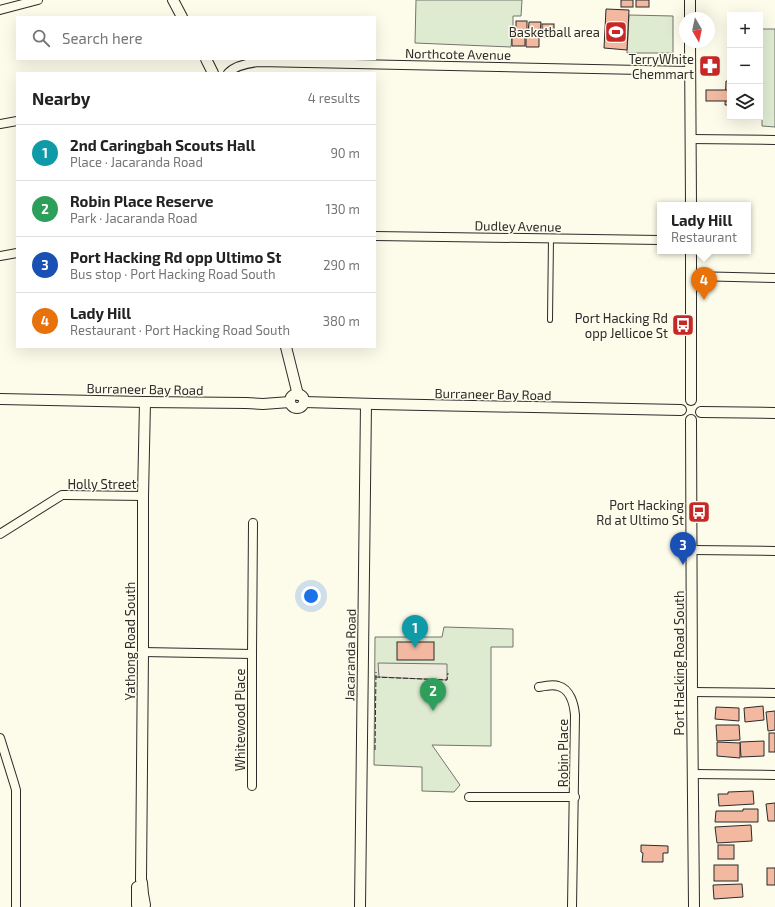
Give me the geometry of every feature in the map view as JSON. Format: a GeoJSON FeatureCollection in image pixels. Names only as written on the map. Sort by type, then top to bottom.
{"type":"FeatureCollection","features":[{"type":"Feature","properties":{"kind":"street"},"geometry":{"type":"LineString","coordinates":[[0,10],[38,0]]}},
{"type":"Feature","properties":{"kind":"street"},"geometry":{"type":"LineString","coordinates":[[173,0],[181,16]]}},
{"type":"Feature","properties":{"kind":"street"},"geometry":{"type":"LineString","coordinates":[[690,0],[690,12]]}},
{"type":"Feature","properties":{"kind":"street"},"geometry":{"type":"LineString","coordinates":[[690,48],[691,202]]}},
{"type":"Feature","properties":{"kind":"street"},"geometry":{"type":"LineString","coordinates":[[206,60],[212,72]]}},
{"type":"Feature","properties":{"kind":"street","name":"Northcote Avenue"},"geometry":{"type":"LineString","coordinates":[[229,72],[240,66],[260,62],[690,71]]}},
{"type":"Feature","properties":{"kind":"street"},"geometry":{"type":"LineString","coordinates":[[0,124],[16,121]]}},
{"type":"Feature","properties":{"kind":"street"},"geometry":{"type":"LineString","coordinates":[[690,139],[775,140]]}},
{"type":"Feature","properties":{"kind":"street","name":"Dudley Avenue"},"geometry":{"type":"LineString","coordinates":[[376,236],[657,240]]}},
{"type":"Feature","properties":{"kind":"street"},"geometry":{"type":"LineString","coordinates":[[0,256],[16,253]]}},
{"type":"Feature","properties":{"kind":"street"},"geometry":{"type":"LineString","coordinates":[[691,254],[691,400]]}},
{"type":"Feature","properties":{"kind":"street"},"geometry":{"type":"LineString","coordinates":[[692,276],[775,278]]}},
{"type":"Feature","properties":{"kind":"street"},"geometry":{"type":"LineString","coordinates":[[286,348],[297,399]]}},
{"type":"Feature","properties":{"kind":"street","name":"Burraneer Bay Road"},"geometry":{"type":"LineString","coordinates":[[0,399],[263,404],[297,399],[366,404],[681,410]]}},
{"type":"Feature","properties":{"kind":"street"},"geometry":{"type":"LineString","coordinates":[[694,400],[700,406],[701,412],[697,418],[691,420],[685,418],[681,410],[682,404],[694,400]]}},
{"type":"Feature","properties":{"kind":"street","name":"Yathong Road South"},"geometry":{"type":"LineString","coordinates":[[141,906],[143,894],[142,883],[140,880],[144,652],[145,402]]}},
{"type":"Feature","properties":{"kind":"street","name":"Jacaranda Road"},"geometry":{"type":"LineString","coordinates":[[360,907],[366,404]]}},
{"type":"Feature","properties":{"kind":"street"},"geometry":{"type":"LineString","coordinates":[[701,412],[775,413]]}},
{"type":"Feature","properties":{"kind":"street","name":"Port Hacking Road South"},"geometry":{"type":"LineString","coordinates":[[691,420],[694,907]]}},
{"type":"Feature","properties":{"kind":"street","name":"Holly Street"},"geometry":{"type":"LineString","coordinates":[[0,534],[62,496],[144,496]]}},
{"type":"Feature","properties":{"kind":"street","name":"Whitewood Place"},"geometry":{"type":"LineString","coordinates":[[252,786],[253,523]]}},
{"type":"Feature","properties":{"kind":"street"},"geometry":{"type":"LineString","coordinates":[[692,550],[775,551]]}},
{"type":"Feature","properties":{"kind":"street","name":"Whitewood Place"},"geometry":{"type":"LineString","coordinates":[[144,652],[252,654]]}},
{"type":"Feature","properties":{"kind":"street","name":"Robin Place"},"geometry":{"type":"LineString","coordinates":[[539,687],[557,685],[563,688],[573,703],[576,715],[572,907]]}},
{"type":"Feature","properties":{"kind":"street"},"geometry":{"type":"LineString","coordinates":[[692,692],[775,693]]}},
{"type":"Feature","properties":{"kind":"street"},"geometry":{"type":"LineString","coordinates":[[0,738],[16,790],[16,907]]}},
{"type":"Feature","properties":{"kind":"street"},"geometry":{"type":"LineString","coordinates":[[693,774],[775,775]]}},
{"type":"Feature","properties":{"kind":"street","name":"Robin Place"},"geometry":{"type":"LineString","coordinates":[[469,797],[575,797]]}},
{"type":"Feature","properties":{"kind":"lane"},"geometry":{"type":"LineString","coordinates":[[550,320],[551,238]]}},
{"type":"Feature","properties":{"kind":"green space"},"geometry":{"type":"Polygon","coordinates":[[[416,0],[522,0],[521,16],[513,16],[511,47],[415,43],[416,0]]]}},
{"type":"Feature","properties":{"kind":"green space"},"geometry":{"type":"Polygon","coordinates":[[[629,15],[673,16],[673,53],[627,53],[629,15]]]}},
{"type":"Feature","properties":{"kind":"green space"},"geometry":{"type":"Polygon","coordinates":[[[763,29],[775,29],[775,127],[762,126],[763,29]]]}},
{"type":"Feature","properties":{"kind":"green space"},"geometry":{"type":"Polygon","coordinates":[[[444,627],[513,629],[513,647],[491,647],[491,746],[432,745],[460,785],[454,792],[422,791],[422,767],[374,765],[375,637],[442,637],[444,627]]]}},
{"type":"Feature","properties":{"kind":"shaded area"},"geometry":{"type":"Polygon","coordinates":[[[378,663],[447,664],[447,680],[379,677],[378,663]]]}},
{"type":"Feature","properties":{"kind":"building"},"geometry":{"type":"Polygon","coordinates":[[[621,0],[633,0],[633,7],[621,7],[621,0]]]}},
{"type":"Feature","properties":{"kind":"building"},"geometry":{"type":"Polygon","coordinates":[[[636,0],[649,0],[649,7],[636,7],[636,0]]]}},
{"type":"Feature","properties":{"kind":"building","name":"Basketball area"},"geometry":{"type":"Polygon","coordinates":[[[606,9],[629,10],[627,50],[604,48],[606,9]]]}},
{"type":"Feature","properties":{"kind":"building"},"geometry":{"type":"Polygon","coordinates":[[[516,21],[527,21],[527,33],[516,33],[516,21]]]}},
{"type":"Feature","properties":{"kind":"building"},"geometry":{"type":"Polygon","coordinates":[[[529,22],[541,22],[540,34],[528,34],[529,22]]]}},
{"type":"Feature","properties":{"kind":"building"},"geometry":{"type":"Polygon","coordinates":[[[542,24],[554,24],[554,37],[542,37],[542,24]]]}},
{"type":"Feature","properties":{"kind":"building"},"geometry":{"type":"Polygon","coordinates":[[[512,34],[525,35],[525,46],[512,46],[512,34]]]}},
{"type":"Feature","properties":{"kind":"building"},"geometry":{"type":"Polygon","coordinates":[[[526,35],[539,36],[539,47],[526,47],[526,35]]]}},
{"type":"Feature","properties":{"kind":"building"},"geometry":{"type":"Polygon","coordinates":[[[726,81],[727,81],[727,105],[725,105],[726,81]]]}},
{"type":"Feature","properties":{"kind":"building"},"geometry":{"type":"Polygon","coordinates":[[[706,90],[727,90],[727,101],[706,101],[706,90]]]}},
{"type":"Feature","properties":{"kind":"building"},"geometry":{"type":"Polygon","coordinates":[[[397,642],[434,642],[434,660],[397,660],[397,642]]]}},
{"type":"Feature","properties":{"kind":"building"},"geometry":{"type":"Polygon","coordinates":[[[763,706],[764,720],[745,722],[744,708],[763,706]]]}},
{"type":"Feature","properties":{"kind":"building"},"geometry":{"type":"Polygon","coordinates":[[[716,707],[739,708],[739,721],[715,719],[716,707]]]}},
{"type":"Feature","properties":{"kind":"building"},"geometry":{"type":"Polygon","coordinates":[[[775,711],[775,730],[768,731],[766,712],[775,711]]]}},
{"type":"Feature","properties":{"kind":"building"},"geometry":{"type":"Polygon","coordinates":[[[716,725],[739,725],[740,740],[717,741],[716,725]]]}},
{"type":"Feature","properties":{"kind":"building"},"geometry":{"type":"Polygon","coordinates":[[[769,733],[775,733],[775,752],[769,752],[769,733]]]}},
{"type":"Feature","properties":{"kind":"building"},"geometry":{"type":"Polygon","coordinates":[[[764,741],[764,756],[741,757],[740,742],[764,741]]]}},
{"type":"Feature","properties":{"kind":"building"},"geometry":{"type":"Polygon","coordinates":[[[717,742],[740,743],[740,758],[717,756],[717,742]]]}},
{"type":"Feature","properties":{"kind":"building"},"geometry":{"type":"Polygon","coordinates":[[[753,791],[754,804],[719,806],[718,794],[753,791]]]}},
{"type":"Feature","properties":{"kind":"building"},"geometry":{"type":"Polygon","coordinates":[[[775,803],[775,821],[768,821],[766,804],[775,803]]]}},
{"type":"Feature","properties":{"kind":"building"},"geometry":{"type":"Polygon","coordinates":[[[743,809],[758,809],[758,822],[715,822],[716,811],[743,811],[743,809]]]}},
{"type":"Feature","properties":{"kind":"building"},"geometry":{"type":"Polygon","coordinates":[[[751,825],[752,841],[717,843],[715,827],[751,825]]]}},
{"type":"Feature","properties":{"kind":"building"},"geometry":{"type":"Polygon","coordinates":[[[641,845],[668,846],[668,853],[663,853],[663,862],[642,862],[643,853],[641,852],[641,845]]]}},
{"type":"Feature","properties":{"kind":"building"},"geometry":{"type":"Polygon","coordinates":[[[718,845],[734,845],[734,859],[718,859],[718,845]]]}},
{"type":"Feature","properties":{"kind":"building"},"geometry":{"type":"Polygon","coordinates":[[[714,865],[738,865],[738,881],[714,881],[714,865]]]}},
{"type":"Feature","properties":{"kind":"building"},"geometry":{"type":"Polygon","coordinates":[[[767,868],[775,868],[775,885],[767,885],[767,868]]]}},
{"type":"Feature","properties":{"kind":"building"},"geometry":{"type":"Polygon","coordinates":[[[742,884],[743,897],[714,899],[713,885],[742,884]]]}},
{"type":"Feature","properties":{"kind":"fence"},"geometry":{"type":"LineString","coordinates":[[375,750],[376,672]]}},
{"type":"Feature","properties":{"kind":"fence"},"geometry":{"type":"LineString","coordinates":[[375,677],[447,680],[448,673]]}},
{"type":"Feature","properties":{"kind":"place","name":"Basketball area"},"geometry":{"type":"Point","coordinates":[616,32]}},
{"type":"Feature","properties":{"kind":"place","name":"TerryWhite Chemmart"},"geometry":{"type":"Point","coordinates":[710,66]}},
{"type":"Feature","properties":{"kind":"place","name":"Lady Hill"},"geometry":{"type":"Point","coordinates":[704,300]}},
{"type":"Feature","properties":{"kind":"place","name":"Port Hacking Rd opp Jellicoe St"},"geometry":{"type":"Point","coordinates":[683,325]}},
{"type":"Feature","properties":{"kind":"place","name":"Port Hacking Rd at Ultimo St"},"geometry":{"type":"Point","coordinates":[699,512]}},
{"type":"Feature","properties":{"kind":"place","name":"Port Hacking Rd opp Ultimo St"},"geometry":{"type":"Point","coordinates":[683,565]}},
{"type":"Feature","properties":{"kind":"place","name":"2nd Caringbah Scouts Hall"},"geometry":{"type":"Point","coordinates":[415,648]}},
{"type":"Feature","properties":{"kind":"place","name":"Robin Place Reserve"},"geometry":{"type":"Point","coordinates":[433,711]}}]}
